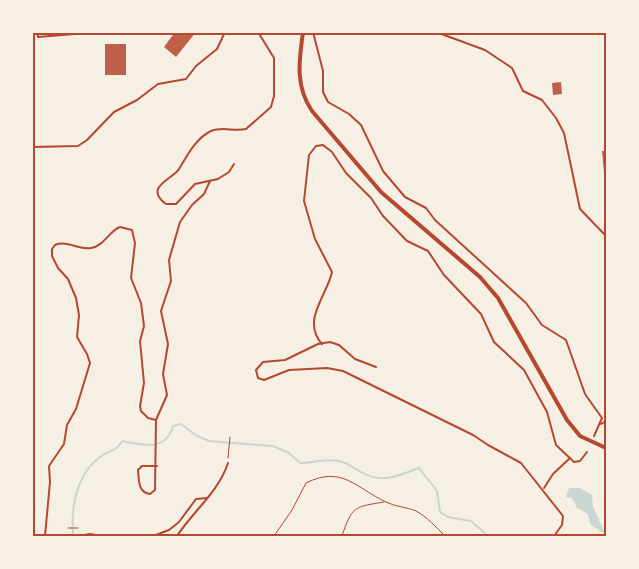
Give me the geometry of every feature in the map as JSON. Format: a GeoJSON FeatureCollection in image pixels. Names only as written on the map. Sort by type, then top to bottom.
{"type":"FeatureCollection","features":[{"type":"Feature","properties":{"kind":"street"},"geometry":{"type":"LineString","coordinates":[[303,32],[299,82],[305,100],[312,111],[381,192],[480,277],[498,298],[567,420],[580,436],[606,448]]}},
{"type":"Feature","properties":{"kind":"lane"},"geometry":{"type":"LineString","coordinates":[[37,32],[38,38],[99,32]]}},
{"type":"Feature","properties":{"kind":"lane"},"geometry":{"type":"LineString","coordinates":[[32,147],[52,145],[73,148],[83,144],[106,118],[120,108],[137,100],[158,84],[186,79],[196,66],[217,49],[225,32]]}},
{"type":"Feature","properties":{"kind":"lane"},"geometry":{"type":"LineString","coordinates":[[234,164],[224,176],[210,182],[197,183],[180,202],[174,205],[164,203],[158,194],[163,180],[177,172],[186,155],[207,134],[222,129],[246,129],[271,106],[274,96],[275,66],[271,52],[258,32]]}},
{"type":"Feature","properties":{"kind":"lane"},"geometry":{"type":"LineString","coordinates":[[313,32],[323,71],[323,92],[328,102],[349,114],[361,125],[383,171],[401,193],[409,200],[430,211],[436,220],[526,303],[542,325],[566,340],[585,394],[601,414],[601,424]]}},
{"type":"Feature","properties":{"kind":"lane"},"geometry":{"type":"LineString","coordinates":[[436,32],[484,50],[512,68],[523,91],[542,100],[554,114],[564,133],[580,209],[606,236]]}},
{"type":"Feature","properties":{"kind":"lane"},"geometry":{"type":"LineString","coordinates":[[322,344],[316,337],[313,327],[320,296],[330,280],[332,272],[315,239],[304,195],[309,154],[316,146],[323,145],[332,152],[346,173],[370,198],[383,216],[407,241],[428,251],[444,275],[481,314],[494,342],[524,370],[547,412],[556,445],[574,462],[580,461],[587,452]]}},
{"type":"Feature","properties":{"kind":"lane"},"geometry":{"type":"LineString","coordinates":[[157,466],[142,466],[138,470],[140,488],[146,493],[153,493],[155,490],[157,466],[156,420],[167,395],[163,374],[168,344],[161,311],[171,281],[170,254],[180,222],[204,194],[210,182]]}},
{"type":"Feature","properties":{"kind":"lane"},"geometry":{"type":"LineString","coordinates":[[45,536],[50,482],[49,466],[64,444],[67,425],[76,410],[90,364],[88,354],[77,337],[79,315],[76,298],[68,279],[58,268],[52,256],[52,249],[55,245],[63,243],[92,248],[101,243],[116,228],[124,226],[132,230],[135,243],[131,278],[141,304],[144,326],[140,341],[144,383],[140,406],[141,411],[148,418],[156,420]]}},
{"type":"Feature","properties":{"kind":"lane"},"geometry":{"type":"LineString","coordinates":[[376,367],[355,358],[335,343],[322,344],[291,358],[262,362],[256,370],[256,375],[264,380],[289,370],[327,368],[343,370],[370,382],[386,393],[403,398],[514,458],[525,467],[543,489],[546,497],[563,516],[562,525],[554,536]]}},
{"type":"Feature","properties":{"kind":"lane"},"geometry":{"type":"LineString","coordinates":[[594,436],[601,424],[606,421]]}},
{"type":"Feature","properties":{"kind":"lane"},"geometry":{"type":"LineString","coordinates":[[543,489],[552,474],[570,458]]}},
{"type":"Feature","properties":{"kind":"lane"},"geometry":{"type":"LineString","coordinates":[[178,536],[207,498],[218,487],[228,463]]}},
{"type":"Feature","properties":{"kind":"lane"},"geometry":{"type":"LineString","coordinates":[[153,536],[169,530],[179,522],[196,499],[207,498]]}},
{"type":"Feature","properties":{"kind":"lane"},"geometry":{"type":"LineString","coordinates":[[79,536],[90,534],[102,536]]}},
{"type":"Feature","properties":{"kind":"path"},"geometry":{"type":"LineString","coordinates":[[228,463],[230,436]]}},
{"type":"Feature","properties":{"kind":"path"},"geometry":{"type":"LineString","coordinates":[[274,536],[292,510],[306,483],[323,476],[347,479],[385,502],[416,511],[445,536]]}},
{"type":"Feature","properties":{"kind":"path"},"geometry":{"type":"LineString","coordinates":[[342,536],[355,509],[360,506],[385,502]]}},
{"type":"Feature","properties":{"kind":"path"},"geometry":{"type":"LineString","coordinates":[[68,528],[78,528]]}},
{"type":"Feature","properties":{"kind":"shaded area"},"geometry":{"type":"Polygon","coordinates":[[[569,488],[580,488],[592,495],[593,507],[606,535],[590,524],[588,514],[577,508],[572,498],[566,497],[569,488]]]}},
{"type":"Feature","properties":{"kind":"building"},"geometry":{"type":"Polygon","coordinates":[[[175,32],[196,32],[176,57],[164,47],[175,32]]]}},
{"type":"Feature","properties":{"kind":"building"},"geometry":{"type":"Polygon","coordinates":[[[105,44],[126,44],[126,75],[105,75],[105,44]]]}},
{"type":"Feature","properties":{"kind":"building"},"geometry":{"type":"Polygon","coordinates":[[[561,82],[562,94],[553,95],[552,83],[561,82]]]}},
{"type":"Feature","properties":{"kind":"building"},"geometry":{"type":"Polygon","coordinates":[[[602,151],[606,151],[606,184],[605,184],[602,151]]]}},
{"type":"Feature","properties":{"kind":"waterway"},"geometry":{"type":"LineString","coordinates":[[73,536],[74,502],[77,491],[81,480],[94,462],[116,448],[122,441],[146,445],[159,443],[170,434],[173,426],[181,424],[197,436],[209,441],[273,446],[289,453],[300,463],[339,461],[377,478],[391,477],[419,468],[437,491],[440,512],[448,517],[471,521],[488,536]]}}]}
